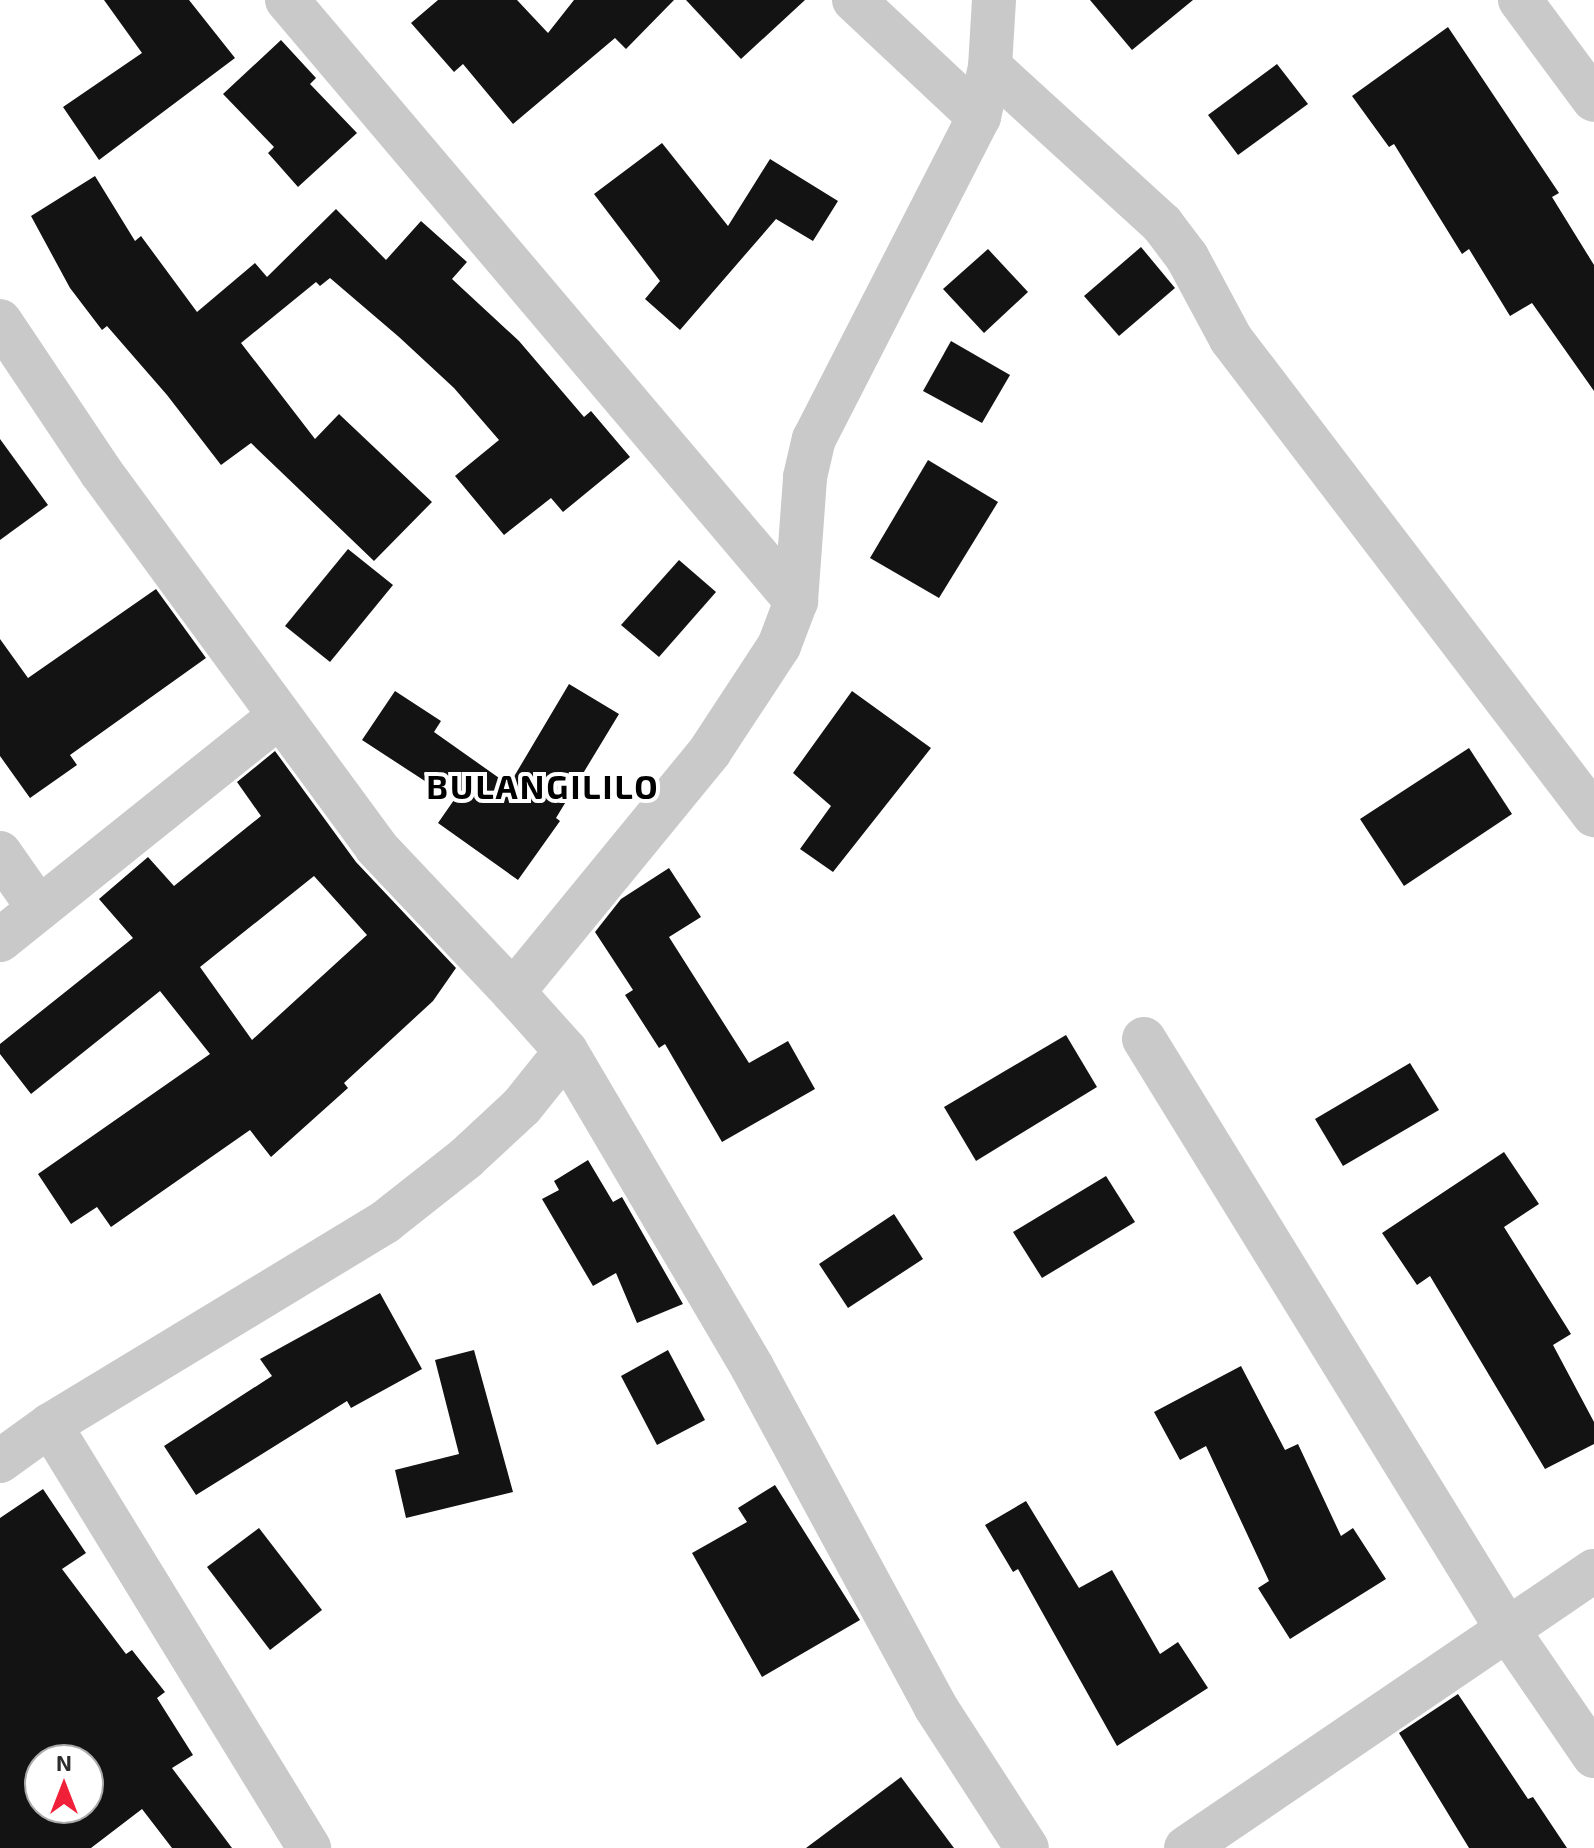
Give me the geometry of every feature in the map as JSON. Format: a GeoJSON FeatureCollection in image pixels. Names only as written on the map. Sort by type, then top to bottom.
{"type":"FeatureCollection","features":[{"type":"Feature","properties":{"kind":"street"},"geometry":{"type":"LineString","coordinates":[[287,0],[796,601]]}},
{"type":"Feature","properties":{"kind":"street"},"geometry":{"type":"LineString","coordinates":[[854,0],[979,117]]}},
{"type":"Feature","properties":{"kind":"street"},"geometry":{"type":"LineString","coordinates":[[513,992],[710,751],[779,646],[796,601],[805,477],[814,439],[979,117],[990,67],[994,0]]}},
{"type":"Feature","properties":{"kind":"street"},"geometry":{"type":"LineString","coordinates":[[1520,0],[1594,100]]}},
{"type":"Feature","properties":{"kind":"street"},"geometry":{"type":"LineString","coordinates":[[990,67],[1162,224],[1187,257],[1231,339],[1594,815]]}},
{"type":"Feature","properties":{"kind":"street"},"geometry":{"type":"LineString","coordinates":[[0,321],[101,472],[376,847],[566,1051],[752,1367],[935,1706],[1027,1848]]}},
{"type":"Feature","properties":{"kind":"street"},"geometry":{"type":"LineString","coordinates":[[0,940],[278,717]]}},
{"type":"Feature","properties":{"kind":"street"},"geometry":{"type":"LineString","coordinates":[[0,853],[39,909]]}},
{"type":"Feature","properties":{"kind":"street"},"geometry":{"type":"LineString","coordinates":[[1144,1039],[1507,1629],[1594,1756]]}},
{"type":"Feature","properties":{"kind":"street"},"geometry":{"type":"LineString","coordinates":[[0,1461],[50,1425],[385,1222],[500,1127],[566,1051]]}},
{"type":"Feature","properties":{"kind":"street"},"geometry":{"type":"LineString","coordinates":[[50,1425],[309,1848]]}},
{"type":"Feature","properties":{"kind":"street"},"geometry":{"type":"LineString","coordinates":[[1186,1848],[1594,1571]]}},
{"type":"Feature","properties":{"kind":"building"},"geometry":{"type":"Polygon","coordinates":[[[104,0],[189,0],[235,58],[99,160],[63,107],[142,53],[104,0]]]}},
{"type":"Feature","properties":{"kind":"building"},"geometry":{"type":"Polygon","coordinates":[[[438,0],[517,0],[548,33],[574,0],[674,0],[626,49],[615,38],[513,124],[463,64],[454,72],[411,23],[438,0]]]}},
{"type":"Feature","properties":{"kind":"building"},"geometry":{"type":"Polygon","coordinates":[[[686,0],[805,0],[741,59],[686,0]]]}},
{"type":"Feature","properties":{"kind":"building"},"geometry":{"type":"Polygon","coordinates":[[[1090,0],[1193,0],[1132,50],[1090,0]]]}},
{"type":"Feature","properties":{"kind":"building"},"geometry":{"type":"Polygon","coordinates":[[[1448,27],[1559,193],[1552,197],[1594,265],[1594,391],[1532,303],[1510,316],[1469,249],[1462,254],[1394,144],[1389,147],[1352,96],[1448,27]]]}},
{"type":"Feature","properties":{"kind":"building"},"geometry":{"type":"Polygon","coordinates":[[[281,40],[316,78],[310,84],[357,133],[298,187],[268,153],[274,147],[223,94],[281,40]]]}},
{"type":"Feature","properties":{"kind":"building"},"geometry":{"type":"Polygon","coordinates":[[[1277,64],[1308,104],[1238,155],[1208,115],[1277,64]]]}},
{"type":"Feature","properties":{"kind":"building"},"geometry":{"type":"Polygon","coordinates":[[[662,143],[728,226],[770,159],[838,201],[813,241],[776,219],[680,330],[645,299],[660,281],[594,194],[662,143]]]}},
{"type":"Feature","properties":{"kind":"building"},"geometry":{"type":"Polygon","coordinates":[[[95,176],[135,241],[141,236],[197,312],[255,263],[267,277],[336,209],[386,260],[421,221],[467,262],[452,279],[519,341],[584,417],[591,411],[630,457],[563,512],[551,498],[504,535],[455,476],[499,440],[454,388],[399,337],[330,278],[320,286],[316,282],[241,343],[315,439],[339,414],[432,502],[374,561],[251,443],[221,465],[167,395],[107,326],[102,330],[70,288],[31,216],[95,176]]]}},
{"type":"Feature","properties":{"kind":"building"},"geometry":{"type":"Polygon","coordinates":[[[1141,247],[1175,288],[1119,336],[1084,296],[1141,247]]]}},
{"type":"Feature","properties":{"kind":"building"},"geometry":{"type":"Polygon","coordinates":[[[988,249],[1028,292],[984,333],[943,289],[988,249]]]}},
{"type":"Feature","properties":{"kind":"building"},"geometry":{"type":"Polygon","coordinates":[[[951,341],[1010,375],[982,423],[923,391],[951,341]]]}},
{"type":"Feature","properties":{"kind":"building"},"geometry":{"type":"Polygon","coordinates":[[[0,439],[48,505],[0,540],[0,439]]]}},
{"type":"Feature","properties":{"kind":"building"},"geometry":{"type":"Polygon","coordinates":[[[928,460],[998,502],[939,598],[870,558],[928,460]]]}},
{"type":"Feature","properties":{"kind":"building"},"geometry":{"type":"Polygon","coordinates":[[[348,549],[393,585],[330,662],[285,626],[348,549]]]}},
{"type":"Feature","properties":{"kind":"building"},"geometry":{"type":"Polygon","coordinates":[[[679,560],[716,592],[659,657],[621,625],[679,560]]]}},
{"type":"Feature","properties":{"kind":"building"},"geometry":{"type":"Polygon","coordinates":[[[156,589],[206,658],[70,755],[77,765],[30,798],[0,756],[0,639],[28,678],[156,589]]]}},
{"type":"Feature","properties":{"kind":"building"},"geometry":{"type":"Polygon","coordinates":[[[569,684],[619,714],[556,818],[560,821],[518,880],[438,823],[454,800],[362,740],[395,691],[441,721],[434,732],[509,785],[569,684]]]}},
{"type":"Feature","properties":{"kind":"building"},"geometry":{"type":"Polygon","coordinates":[[[852,691],[931,748],[833,872],[800,849],[831,806],[793,773],[852,691]]]}},
{"type":"Feature","properties":{"kind":"building"},"geometry":{"type":"Polygon","coordinates":[[[1469,748],[1512,814],[1404,886],[1360,819],[1469,748]]]}},
{"type":"Feature","properties":{"kind":"building"},"geometry":{"type":"Polygon","coordinates":[[[275,751],[356,862],[456,968],[433,1001],[344,1083],[348,1088],[271,1157],[250,1130],[111,1227],[97,1207],[71,1224],[38,1174],[210,1054],[160,991],[31,1094],[0,1054],[0,1044],[133,938],[99,899],[148,857],[174,886],[261,816],[237,782],[275,751]],[[314,876],[200,967],[252,1040],[367,935],[314,876]]]}},
{"type":"Feature","properties":{"kind":"building"},"geometry":{"type":"Polygon","coordinates":[[[669,868],[701,917],[669,937],[749,1063],[788,1041],[815,1089],[722,1142],[665,1044],[659,1048],[625,995],[633,990],[595,932],[621,899],[669,868]]]}},
{"type":"Feature","properties":{"kind":"building"},"geometry":{"type":"Polygon","coordinates":[[[1066,1035],[1097,1087],[976,1161],[944,1107],[1066,1035]]]}},
{"type":"Feature","properties":{"kind":"building"},"geometry":{"type":"Polygon","coordinates":[[[1410,1063],[1439,1110],[1343,1166],[1315,1119],[1410,1063]]]}},
{"type":"Feature","properties":{"kind":"building"},"geometry":{"type":"Polygon","coordinates":[[[1504,1152],[1539,1204],[1504,1227],[1571,1334],[1553,1345],[1594,1422],[1594,1444],[1545,1469],[1430,1276],[1417,1285],[1382,1233],[1504,1152]]]}},
{"type":"Feature","properties":{"kind":"building"},"geometry":{"type":"Polygon","coordinates":[[[588,1160],[613,1202],[622,1197],[683,1304],[637,1323],[616,1273],[593,1286],[542,1199],[559,1190],[554,1181],[588,1160]]]}},
{"type":"Feature","properties":{"kind":"building"},"geometry":{"type":"Polygon","coordinates":[[[1106,1176],[1135,1222],[1042,1278],[1013,1232],[1106,1176]]]}},
{"type":"Feature","properties":{"kind":"building"},"geometry":{"type":"Polygon","coordinates":[[[894,1214],[923,1259],[848,1308],[819,1264],[894,1214]]]}},
{"type":"Feature","properties":{"kind":"building"},"geometry":{"type":"Polygon","coordinates":[[[380,1293],[422,1369],[351,1408],[347,1401],[196,1495],[164,1446],[272,1376],[260,1359],[380,1293]]]}},
{"type":"Feature","properties":{"kind":"building"},"geometry":{"type":"Polygon","coordinates":[[[474,1350],[513,1492],[406,1518],[395,1470],[459,1454],[435,1360],[474,1350]]]}},
{"type":"Feature","properties":{"kind":"building"},"geometry":{"type":"Polygon","coordinates":[[[668,1350],[705,1420],[657,1445],[621,1376],[668,1350]]]}},
{"type":"Feature","properties":{"kind":"building"},"geometry":{"type":"Polygon","coordinates":[[[1241,1366],[1285,1450],[1298,1444],[1341,1536],[1353,1528],[1386,1579],[1290,1639],[1258,1588],[1269,1581],[1206,1446],[1180,1460],[1154,1412],[1241,1366]]]}},
{"type":"Feature","properties":{"kind":"building"},"geometry":{"type":"Polygon","coordinates":[[[775,1485],[860,1620],[762,1677],[692,1553],[747,1522],[738,1508],[775,1485]]]}},
{"type":"Feature","properties":{"kind":"building"},"geometry":{"type":"Polygon","coordinates":[[[43,1489],[86,1553],[62,1569],[126,1654],[132,1650],[165,1692],[157,1698],[193,1755],[172,1768],[232,1848],[172,1848],[142,1809],[91,1848],[0,1848],[0,1518],[43,1489]]]}},
{"type":"Feature","properties":{"kind":"building"},"geometry":{"type":"Polygon","coordinates":[[[1026,1501],[1079,1588],[1112,1570],[1160,1654],[1178,1642],[1208,1688],[1117,1746],[1018,1569],[1013,1572],[985,1525],[1026,1501]]]}},
{"type":"Feature","properties":{"kind":"building"},"geometry":{"type":"Polygon","coordinates":[[[259,1528],[322,1610],[270,1650],[207,1567],[259,1528]]]}},
{"type":"Feature","properties":{"kind":"building"},"geometry":{"type":"Polygon","coordinates":[[[1458,1694],[1528,1799],[1533,1797],[1567,1848],[1469,1848],[1399,1733],[1458,1694]]]}},
{"type":"Feature","properties":{"kind":"building"},"geometry":{"type":"Polygon","coordinates":[[[901,1777],[954,1848],[806,1848],[901,1777]]]}},
{"type":"Feature","properties":{"kind":"district","name":"BULANGILILO"},"geometry":{"type":"Point","coordinates":[543,786]}}]}
